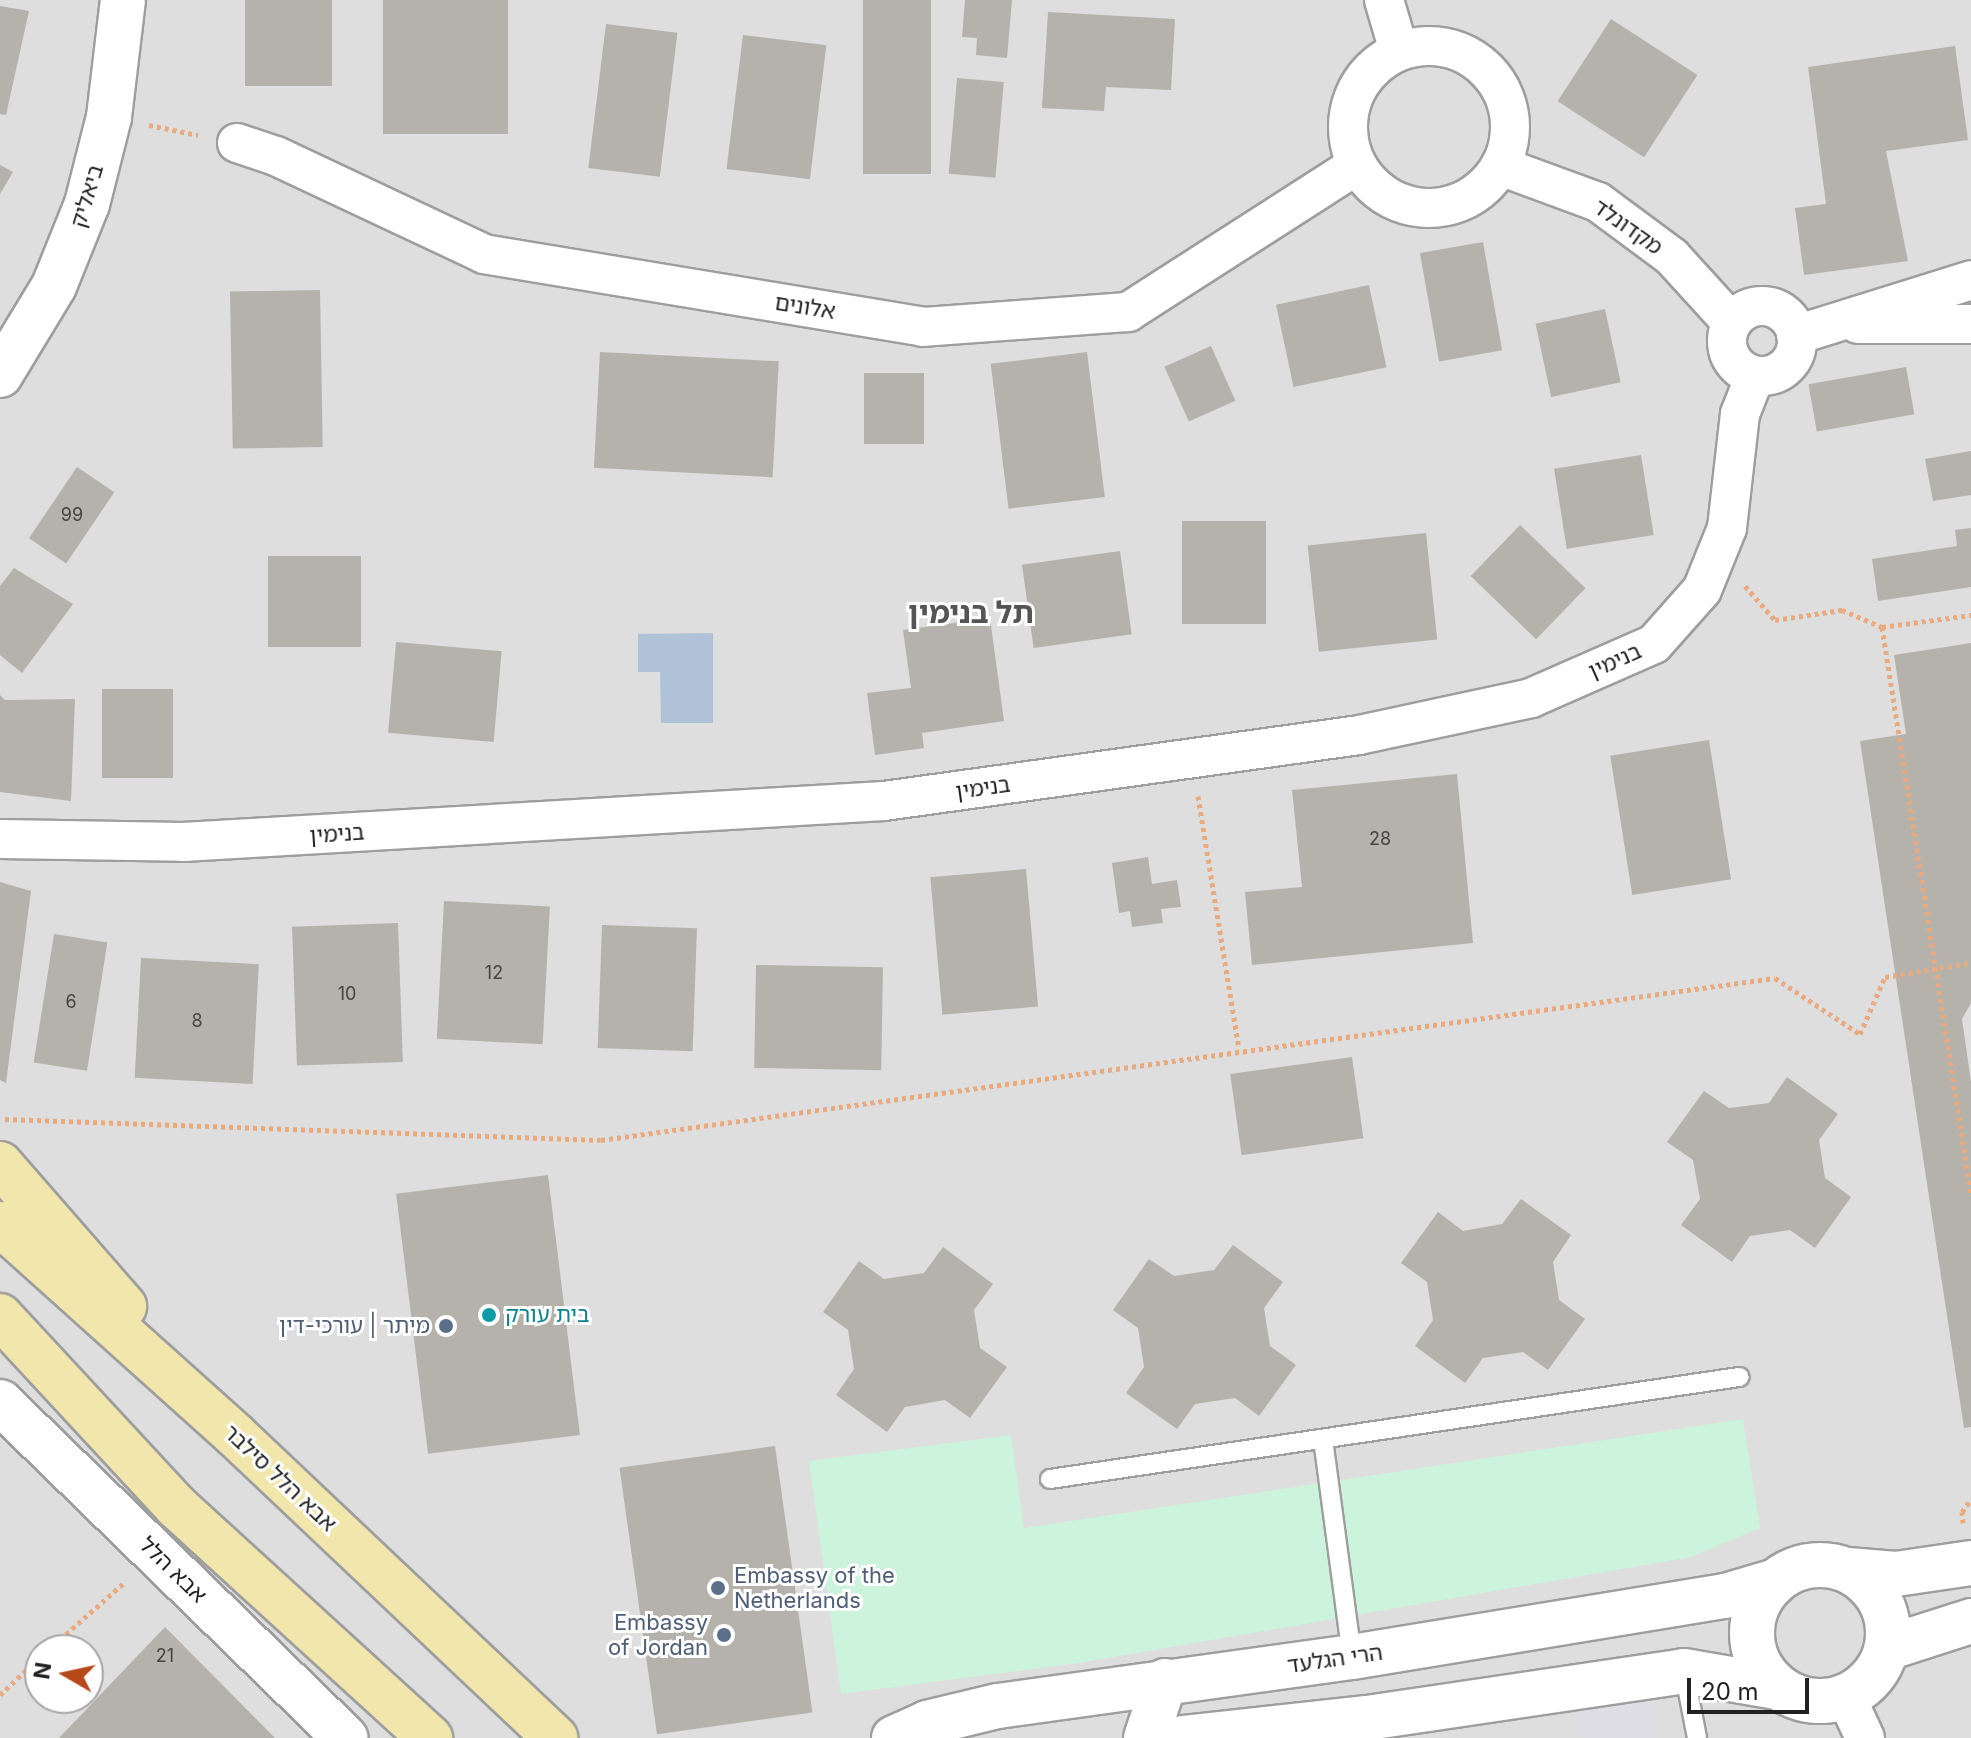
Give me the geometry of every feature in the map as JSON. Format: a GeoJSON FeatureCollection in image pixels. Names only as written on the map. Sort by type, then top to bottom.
{"type":"FeatureCollection","features":[{"type":"Feature","properties":{"kind":"main road"},"geometry":{"type":"LineString","coordinates":[[0,1164],[235,1435]]}},
{"type":"Feature","properties":{"kind":"main road","name":"אבא הלל סילבר"},"geometry":{"type":"LineString","coordinates":[[0,1224],[235,1435],[555,1738]]}},
{"type":"Feature","properties":{"kind":"main road"},"geometry":{"type":"LineString","coordinates":[[0,1316],[177,1507]]}},
{"type":"Feature","properties":{"kind":"main road"},"geometry":{"type":"LineString","coordinates":[[0,1350],[430,1738]]}},
{"type":"Feature","properties":{"kind":"street","name":"ביאליק"},"geometry":{"type":"LineString","coordinates":[[0,375],[54,286],[87,204],[109,117],[123,0]]}},
{"type":"Feature","properties":{"kind":"street"},"geometry":{"type":"LineString","coordinates":[[1384,0],[1399,51]]}},
{"type":"Feature","properties":{"kind":"street"},"geometry":{"type":"LineString","coordinates":[[1427,46],[1455,50],[1489,74],[1508,111],[1509,139],[1500,166],[1465,200],[1416,208],[1372,186],[1357,165],[1348,139],[1349,112],[1359,87],[1376,66],[1399,51],[1427,46]]}},
{"type":"Feature","properties":{"kind":"street","name":"אלונים"},"geometry":{"type":"LineString","coordinates":[[237,143],[276,156],[484,254],[923,327],[1128,312],[1357,165]]}},
{"type":"Feature","properties":{"kind":"street","name":"מקדונלד"},"geometry":{"type":"LineString","coordinates":[[1500,166],[1598,202],[1672,257],[1732,323]]}},
{"type":"Feature","properties":{"kind":"street"},"geometry":{"type":"LineString","coordinates":[[1796,335],[1971,280]]}},
{"type":"Feature","properties":{"kind":"street"},"geometry":{"type":"LineString","coordinates":[[1762,306],[1784,314],[1796,335],[1796,347],[1785,367],[1755,376],[1729,355],[1732,323],[1739,314],[1762,306]]}},
{"type":"Feature","properties":{"kind":"street"},"geometry":{"type":"LineString","coordinates":[[1839,323],[1971,324]]}},
{"type":"Feature","properties":{"kind":"street","name":"בנימין"},"geometry":{"type":"LineString","coordinates":[[0,839],[226,840],[884,801],[1192,761],[1359,735],[1531,698],[1654,644],[1702,590],[1727,528],[1740,414],[1755,376]]}},
{"type":"Feature","properties":{"kind":"street","name":"אבא הלל"},"geometry":{"type":"LineString","coordinates":[[0,1402],[346,1738]]}},
{"type":"Feature","properties":{"kind":"street"},"geometry":{"type":"LineString","coordinates":[[1777,1687],[1755,1654],[1752,1634],[1755,1614],[1776,1581],[1811,1565],[1896,1574],[1971,1563]]}},
{"type":"Feature","properties":{"kind":"street"},"geometry":{"type":"LineString","coordinates":[[1165,1681],[1199,1737],[1367,1718],[1684,1671],[1777,1687],[1810,1701],[1846,1697],[1879,1669],[1887,1648],[1889,1629],[1877,1594],[1848,1570]]}},
{"type":"Feature","properties":{"kind":"street","name":"הרי הגלעד"},"geometry":{"type":"LineString","coordinates":[[894,1738],[927,1723],[998,1706],[1352,1657],[1725,1596],[1776,1581]]}},
{"type":"Feature","properties":{"kind":"street"},"geometry":{"type":"LineString","coordinates":[[1887,1648],[1971,1621]]}},
{"type":"Feature","properties":{"kind":"street"},"geometry":{"type":"LineString","coordinates":[[1146,1738],[1165,1681]]}},
{"type":"Feature","properties":{"kind":"street"},"geometry":{"type":"LineString","coordinates":[[1846,1697],[1865,1738]]}},
{"type":"Feature","properties":{"kind":"street"},"geometry":{"type":"LineString","coordinates":[[1323,1738],[1367,1718]]}},
{"type":"Feature","properties":{"kind":"lane"},"geometry":{"type":"LineString","coordinates":[[1050,1479],[1739,1377]]}},
{"type":"Feature","properties":{"kind":"lane"},"geometry":{"type":"LineString","coordinates":[[1323,1439],[1352,1657]]}},
{"type":"Feature","properties":{"kind":"lane"},"geometry":{"type":"LineString","coordinates":[[1684,1671],[1697,1738]]}},
{"type":"Feature","properties":{"kind":"path"},"geometry":{"type":"LineString","coordinates":[[109,117],[237,143]]}},
{"type":"Feature","properties":{"kind":"path"},"geometry":{"type":"LineString","coordinates":[[1715,560],[1740,576],[1753,600],[1775,620],[1842,610],[1882,627],[1971,615]]}},
{"type":"Feature","properties":{"kind":"path"},"geometry":{"type":"LineString","coordinates":[[1882,627],[1934,970],[1968,1153],[1971,1194]]}},
{"type":"Feature","properties":{"kind":"path"},"geometry":{"type":"LineString","coordinates":[[1192,761],[1239,1048]]}},
{"type":"Feature","properties":{"kind":"path"},"geometry":{"type":"LineString","coordinates":[[0,1119],[601,1140],[1239,1048],[1775,978],[1860,1034],[1885,977],[1971,963]]}},
{"type":"Feature","properties":{"kind":"path"},"geometry":{"type":"LineString","coordinates":[[66,1634],[157,1554]]}},
{"type":"Feature","properties":{"kind":"path"},"geometry":{"type":"LineString","coordinates":[[0,1695],[24,1672]]}},
{"type":"Feature","properties":{"kind":"shaded area"},"geometry":{"type":"Polygon","coordinates":[[[0,0],[1971,0],[1971,1738],[0,1738],[0,0]]]}},
{"type":"Feature","properties":{"kind":"shaded area"},"geometry":{"type":"Polygon","coordinates":[[[1648,1675],[1657,1738],[1582,1738],[1574,1690],[1648,1675]]]}},
{"type":"Feature","properties":{"kind":"green space"},"geometry":{"type":"Polygon","coordinates":[[[1743,1419],[1760,1528],[1691,1557],[1079,1663],[841,1694],[809,1461],[1011,1435],[1024,1528],[1743,1419]]]}},
{"type":"Feature","properties":{"kind":"water"},"geometry":{"type":"Polygon","coordinates":[[[713,633],[713,723],[661,723],[660,672],[638,672],[638,634],[713,633]]]}},
{"type":"Feature","properties":{"kind":"building"},"geometry":{"type":"Polygon","coordinates":[[[245,0],[332,0],[332,86],[245,86],[245,0]]]}},
{"type":"Feature","properties":{"kind":"building"},"geometry":{"type":"Polygon","coordinates":[[[383,0],[508,0],[508,134],[383,134],[383,0]]]}},
{"type":"Feature","properties":{"kind":"building"},"geometry":{"type":"Polygon","coordinates":[[[863,0],[931,0],[931,174],[863,174],[863,0]]]}},
{"type":"Feature","properties":{"kind":"building"},"geometry":{"type":"Polygon","coordinates":[[[965,0],[1012,0],[1007,58],[976,55],[977,38],[962,37],[965,0]]]}},
{"type":"Feature","properties":{"kind":"building"},"geometry":{"type":"Polygon","coordinates":[[[0,6],[29,11],[6,115],[0,114],[0,6]]]}},
{"type":"Feature","properties":{"kind":"building"},"geometry":{"type":"Polygon","coordinates":[[[1048,12],[1175,19],[1171,90],[1106,87],[1104,111],[1042,108],[1048,12]]]}},
{"type":"Feature","properties":{"kind":"building"},"geometry":{"type":"Polygon","coordinates":[[[1611,19],[1697,75],[1644,157],[1558,101],[1611,19]]]}},
{"type":"Feature","properties":{"kind":"building"},"geometry":{"type":"Polygon","coordinates":[[[606,24],[677,33],[660,177],[588,168],[606,24]]]}},
{"type":"Feature","properties":{"kind":"building"},"geometry":{"type":"Polygon","coordinates":[[[743,35],[826,45],[810,179],[727,169],[743,35]]]}},
{"type":"Feature","properties":{"kind":"building"},"geometry":{"type":"Polygon","coordinates":[[[1955,46],[1968,140],[1886,151],[1908,261],[1804,275],[1795,208],[1826,204],[1808,67],[1955,46]]]}},
{"type":"Feature","properties":{"kind":"building"},"geometry":{"type":"Polygon","coordinates":[[[957,78],[1004,82],[995,178],[949,174],[957,78]]]}},
{"type":"Feature","properties":{"kind":"building"},"geometry":{"type":"Polygon","coordinates":[[[0,165],[13,172],[0,194],[0,165]]]}},
{"type":"Feature","properties":{"kind":"building"},"geometry":{"type":"Polygon","coordinates":[[[1483,242],[1502,350],[1439,361],[1420,253],[1483,242]]]}},
{"type":"Feature","properties":{"kind":"building"},"geometry":{"type":"Polygon","coordinates":[[[1369,285],[1386,367],[1294,387],[1276,305],[1369,285]]]}},
{"type":"Feature","properties":{"kind":"building"},"geometry":{"type":"Polygon","coordinates":[[[320,290],[323,447],[233,449],[230,292],[320,290]]]}},
{"type":"Feature","properties":{"kind":"building"},"geometry":{"type":"Polygon","coordinates":[[[1605,309],[1621,382],[1551,397],[1536,324],[1605,309]]]}},
{"type":"Feature","properties":{"kind":"building"},"geometry":{"type":"Polygon","coordinates":[[[1211,346],[1235,401],[1189,422],[1164,367],[1211,346]]]}},
{"type":"Feature","properties":{"kind":"building"},"geometry":{"type":"Polygon","coordinates":[[[600,352],[779,361],[773,477],[594,468],[600,352]]]}},
{"type":"Feature","properties":{"kind":"building"},"geometry":{"type":"Polygon","coordinates":[[[1087,352],[1105,497],[1009,509],[991,364],[1087,352]]]}},
{"type":"Feature","properties":{"kind":"building"},"geometry":{"type":"Polygon","coordinates":[[[1906,367],[1914,414],[1817,431],[1809,384],[1906,367]]]}},
{"type":"Feature","properties":{"kind":"building"},"geometry":{"type":"Polygon","coordinates":[[[864,373],[924,373],[924,444],[864,444],[864,373]]]}},
{"type":"Feature","properties":{"kind":"building"},"geometry":{"type":"Polygon","coordinates":[[[1971,451],[1971,495],[1933,501],[1925,459],[1971,451]]]}},
{"type":"Feature","properties":{"kind":"building"},"geometry":{"type":"Polygon","coordinates":[[[1641,455],[1654,535],[1567,549],[1554,469],[1641,455]]]}},
{"type":"Feature","properties":{"kind":"building"},"geometry":{"type":"Polygon","coordinates":[[[77,467],[114,492],[66,563],[29,538],[77,467]]]}},
{"type":"Feature","properties":{"kind":"building"},"geometry":{"type":"Polygon","coordinates":[[[1182,521],[1266,521],[1266,624],[1182,624],[1182,521]]]}},
{"type":"Feature","properties":{"kind":"building"},"geometry":{"type":"Polygon","coordinates":[[[1520,525],[1585,588],[1536,639],[1471,576],[1520,525]]]}},
{"type":"Feature","properties":{"kind":"building"},"geometry":{"type":"Polygon","coordinates":[[[1971,528],[1971,587],[1878,601],[1872,559],[1957,546],[1955,530],[1971,528]]]}},
{"type":"Feature","properties":{"kind":"building"},"geometry":{"type":"Polygon","coordinates":[[[1426,533],[1437,639],[1319,652],[1308,545],[1426,533]]]}},
{"type":"Feature","properties":{"kind":"building"},"geometry":{"type":"Polygon","coordinates":[[[1120,551],[1132,634],[1034,648],[1022,565],[1120,551]]]}},
{"type":"Feature","properties":{"kind":"building"},"geometry":{"type":"Polygon","coordinates":[[[268,556],[361,556],[361,647],[268,647],[268,556]]]}},
{"type":"Feature","properties":{"kind":"building"},"geometry":{"type":"Polygon","coordinates":[[[14,568],[73,604],[22,673],[0,655],[0,586],[14,568]]]}},
{"type":"Feature","properties":{"kind":"building"},"geometry":{"type":"Polygon","coordinates":[[[990,618],[1004,721],[922,733],[924,748],[875,755],[867,693],[911,688],[903,630],[990,618]]]}},
{"type":"Feature","properties":{"kind":"building"},"geometry":{"type":"Polygon","coordinates":[[[396,642],[502,651],[494,742],[388,733],[396,642]]]}},
{"type":"Feature","properties":{"kind":"building"},"geometry":{"type":"Polygon","coordinates":[[[1971,643],[1971,1003],[1962,1019],[1971,1082],[1971,1427],[1964,1428],[1860,741],[1906,734],[1894,655],[1971,643]]]}},
{"type":"Feature","properties":{"kind":"building"},"geometry":{"type":"Polygon","coordinates":[[[102,689],[173,689],[173,778],[102,778],[102,689]]]}},
{"type":"Feature","properties":{"kind":"building"},"geometry":{"type":"Polygon","coordinates":[[[0,695],[5,700],[75,699],[71,801],[0,792],[0,695]]]}},
{"type":"Feature","properties":{"kind":"building"},"geometry":{"type":"Polygon","coordinates":[[[1709,740],[1731,879],[1632,895],[1610,756],[1709,740]]]}},
{"type":"Feature","properties":{"kind":"building"},"geometry":{"type":"Polygon","coordinates":[[[1457,774],[1473,943],[1252,965],[1245,892],[1302,887],[1292,790],[1457,774]]]}},
{"type":"Feature","properties":{"kind":"building"},"geometry":{"type":"Polygon","coordinates":[[[1148,857],[1152,884],[1177,880],[1181,907],[1161,909],[1163,923],[1132,927],[1130,911],[1119,913],[1112,863],[1148,857]]]}},
{"type":"Feature","properties":{"kind":"building"},"geometry":{"type":"Polygon","coordinates":[[[1026,869],[1038,1006],[942,1015],[930,877],[1026,869]]]}},
{"type":"Feature","properties":{"kind":"building"},"geometry":{"type":"Polygon","coordinates":[[[0,882],[31,891],[6,1083],[0,1080],[0,882]]]}},
{"type":"Feature","properties":{"kind":"building"},"geometry":{"type":"Polygon","coordinates":[[[444,901],[550,907],[543,1044],[437,1039],[444,901]]]}},
{"type":"Feature","properties":{"kind":"building"},"geometry":{"type":"Polygon","coordinates":[[[398,923],[403,1062],[297,1066],[292,927],[398,923]]]}},
{"type":"Feature","properties":{"kind":"building"},"geometry":{"type":"Polygon","coordinates":[[[602,925],[697,928],[693,1051],[598,1048],[602,925]]]}},
{"type":"Feature","properties":{"kind":"building"},"geometry":{"type":"Polygon","coordinates":[[[54,934],[107,942],[87,1071],[34,1062],[54,934]]]}},
{"type":"Feature","properties":{"kind":"building"},"geometry":{"type":"Polygon","coordinates":[[[141,958],[259,964],[253,1084],[135,1078],[141,958]]]}},
{"type":"Feature","properties":{"kind":"building"},"geometry":{"type":"Polygon","coordinates":[[[756,965],[883,967],[881,1070],[754,1068],[756,965]]]}},
{"type":"Feature","properties":{"kind":"building"},"geometry":{"type":"Polygon","coordinates":[[[1352,1057],[1363,1138],[1242,1155],[1230,1074],[1352,1057]]]}},
{"type":"Feature","properties":{"kind":"building"},"geometry":{"type":"Polygon","coordinates":[[[1787,1077],[1838,1114],[1819,1140],[1825,1178],[1851,1197],[1815,1248],[1790,1230],[1750,1236],[1732,1262],[1681,1225],[1700,1199],[1693,1160],[1667,1142],[1704,1091],[1729,1108],[1769,1103],[1787,1077]]]}},
{"type":"Feature","properties":{"kind":"building","name":"בית עורק"},"geometry":{"type":"Polygon","coordinates":[[[548,1175],[580,1435],[428,1454],[396,1194],[548,1175]]]}},
{"type":"Feature","properties":{"kind":"building"},"geometry":{"type":"Polygon","coordinates":[[[1521,1199],[1571,1235],[1553,1262],[1559,1300],[1585,1319],[1548,1370],[1523,1352],[1483,1358],[1465,1383],[1415,1346],[1433,1320],[1427,1282],[1401,1263],[1438,1212],[1463,1231],[1502,1224],[1521,1199]]]}},
{"type":"Feature","properties":{"kind":"building"},"geometry":{"type":"Polygon","coordinates":[[[1233,1245],[1283,1282],[1264,1308],[1270,1346],[1296,1365],[1259,1416],[1235,1398],[1195,1404],[1177,1429],[1126,1393],[1144,1367],[1138,1328],[1113,1310],[1149,1259],[1174,1276],[1214,1270],[1233,1245]]]}},
{"type":"Feature","properties":{"kind":"building"},"geometry":{"type":"Polygon","coordinates":[[[943,1247],[993,1284],[974,1310],[980,1348],[1007,1367],[970,1418],[945,1400],[905,1407],[887,1432],[836,1395],[854,1369],[848,1330],[823,1312],[859,1261],[884,1279],[924,1273],[943,1247]]]}},
{"type":"Feature","properties":{"kind":"building"},"geometry":{"type":"Polygon","coordinates":[[[775,1446],[812,1712],[657,1734],[620,1468],[775,1446]]]}},
{"type":"Feature","properties":{"kind":"building"},"geometry":{"type":"Polygon","coordinates":[[[165,1627],[275,1738],[59,1738],[82,1714],[104,1714],[104,1691],[165,1627]]]}},
{"type":"Feature","properties":{"kind":"place","name":"בית עורק"},"geometry":{"type":"Point","coordinates":[489,1315]}},
{"type":"Feature","properties":{"kind":"place","name":"מיתר | עורכי-דין"},"geometry":{"type":"Point","coordinates":[446,1326]}},
{"type":"Feature","properties":{"kind":"place","name":"Embassy of the Netherlands"},"geometry":{"type":"Point","coordinates":[718,1588]}},
{"type":"Feature","properties":{"kind":"place","name":"Embassy of Jordan"},"geometry":{"type":"Point","coordinates":[724,1635]}},
{"type":"Feature","properties":{"kind":"district","name":"תל בנימין"},"geometry":{"type":"Point","coordinates":[971,612]}}]}
